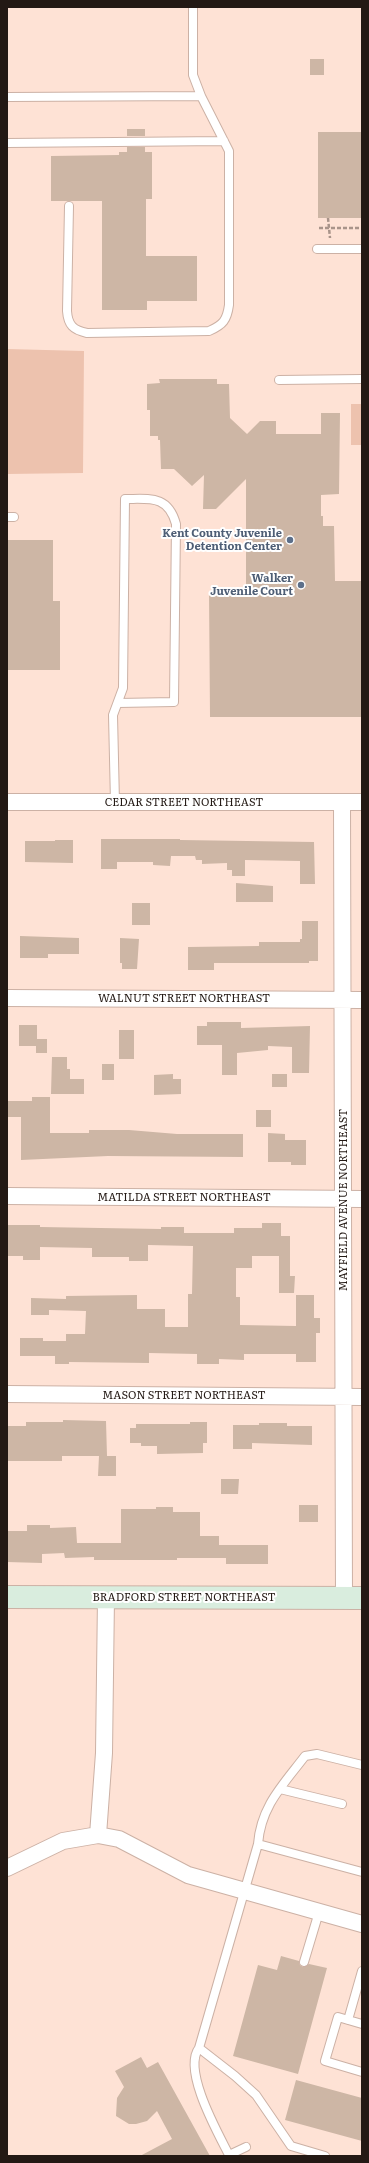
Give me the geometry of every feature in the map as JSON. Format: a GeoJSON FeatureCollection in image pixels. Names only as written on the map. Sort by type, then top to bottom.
{"type":"FeatureCollection","features":[{"type":"Feature","properties":{"kind":"street","name":"CEDAR STREET NORTHEAST"},"geometry":{"type":"LineString","coordinates":[[7,802],[362,802]]}},
{"type":"Feature","properties":{"kind":"street","name":"MAYFIELD AVENUE NORTHEAST"},"geometry":{"type":"LineString","coordinates":[[342,802],[344,1199],[343,1397],[353,1598]]}},
{"type":"Feature","properties":{"kind":"street","name":"WALNUT STREET NORTHEAST"},"geometry":{"type":"LineString","coordinates":[[7,998],[362,1000]]}},
{"type":"Feature","properties":{"kind":"street","name":"MATILDA STREET NORTHEAST"},"geometry":{"type":"LineString","coordinates":[[7,1196],[362,1199]]}},
{"type":"Feature","properties":{"kind":"street","name":"MASON STREET NORTHEAST"},"geometry":{"type":"LineString","coordinates":[[7,1394],[362,1397]]}},
{"type":"Feature","properties":{"kind":"street","name":"BRADFORD STREET NORTHEAST"},"geometry":{"type":"LineString","coordinates":[[7,1597],[353,1598]]}},
{"type":"Feature","properties":{"kind":"street"},"geometry":{"type":"LineString","coordinates":[[98,1836],[104,1753],[106,1597]]}},
{"type":"Feature","properties":{"kind":"street"},"geometry":{"type":"LineString","coordinates":[[7,1868],[63,1841],[98,1836],[119,1839],[188,1875],[362,1924]]}},
{"type":"Feature","properties":{"kind":"lane"},"geometry":{"type":"LineString","coordinates":[[69,206],[67,311],[68,322],[75,330],[87,333],[209,331],[221,326],[227,317],[229,305],[229,151],[201,96],[193,75],[193,7]]}},
{"type":"Feature","properties":{"kind":"lane"},"geometry":{"type":"LineString","coordinates":[[7,97],[201,96]]}},
{"type":"Feature","properties":{"kind":"lane"},"geometry":{"type":"LineString","coordinates":[[7,143],[224,141]]}},
{"type":"Feature","properties":{"kind":"lane"},"geometry":{"type":"LineString","coordinates":[[317,248],[362,249]]}},
{"type":"Feature","properties":{"kind":"lane"},"geometry":{"type":"LineString","coordinates":[[279,380],[362,379]]}},
{"type":"Feature","properties":{"kind":"lane"},"geometry":{"type":"LineString","coordinates":[[114,803],[113,715],[123,688],[125,499],[159,500],[168,506],[173,513],[176,524],[174,702],[118,703]]}},
{"type":"Feature","properties":{"kind":"lane"},"geometry":{"type":"LineString","coordinates":[[246,2147],[229,2155],[207,2110],[196,2069],[195,2054],[199,2048],[245,1891],[258,1844],[259,1826],[264,1813],[305,1756],[311,1754],[362,1765]]}},
{"type":"Feature","properties":{"kind":"lane"},"geometry":{"type":"LineString","coordinates":[[280,1790],[342,1804]]}},
{"type":"Feature","properties":{"kind":"lane"},"geometry":{"type":"LineString","coordinates":[[258,1844],[362,1872]]}},
{"type":"Feature","properties":{"kind":"lane"},"geometry":{"type":"LineString","coordinates":[[304,1962],[319,1912]]}},
{"type":"Feature","properties":{"kind":"lane"},"geometry":{"type":"LineString","coordinates":[[348,2020],[362,1971]]}},
{"type":"Feature","properties":{"kind":"lane"},"geometry":{"type":"LineString","coordinates":[[362,2024],[338,2017],[325,2061],[362,2072]]}},
{"type":"Feature","properties":{"kind":"lane"},"geometry":{"type":"LineString","coordinates":[[199,2048],[235,2076],[256,2095],[291,2146],[325,2156]]}},
{"type":"Feature","properties":{"kind":"path"},"geometry":{"type":"LineString","coordinates":[[328,218],[330,228],[330,249]]}},
{"type":"Feature","properties":{"kind":"path"},"geometry":{"type":"LineString","coordinates":[[319,228],[362,228]]}},
{"type":"Feature","properties":{"kind":"shaded area"},"geometry":{"type":"Polygon","coordinates":[[[7,349],[84,351],[83,473],[7,474],[7,349]]]}},
{"type":"Feature","properties":{"kind":"shaded area"},"geometry":{"type":"Polygon","coordinates":[[[351,404],[362,404],[362,445],[351,445],[351,404]]]}},
{"type":"Feature","properties":{"kind":"building"},"geometry":{"type":"Polygon","coordinates":[[[310,59],[324,59],[324,75],[310,75],[310,59]]]}},
{"type":"Feature","properties":{"kind":"building"},"geometry":{"type":"Polygon","coordinates":[[[127,129],[145,129],[145,136],[127,136],[127,129]]]}},
{"type":"Feature","properties":{"kind":"building"},"geometry":{"type":"Polygon","coordinates":[[[318,132],[362,132],[362,218],[318,218],[318,132]]]}},
{"type":"Feature","properties":{"kind":"building"},"geometry":{"type":"Polygon","coordinates":[[[127,147],[145,147],[145,152],[152,152],[152,199],[146,199],[146,256],[197,256],[197,301],[147,301],[147,310],[102,310],[102,201],[51,201],[51,156],[119,155],[119,152],[127,152],[127,147]]]}},
{"type":"Feature","properties":{"kind":"building","name":"Kent County Juvenile Detention Center"},"geometry":{"type":"Polygon","coordinates":[[[159,379],[217,379],[217,384],[229,384],[230,418],[247,434],[260,421],[276,421],[276,434],[321,434],[321,413],[340,413],[339,494],[321,495],[321,516],[323,516],[323,526],[334,526],[335,581],[362,581],[362,717],[210,717],[209,591],[246,591],[246,479],[216,509],[203,509],[204,475],[192,486],[174,469],[161,469],[160,440],[158,440],[158,436],[150,436],[150,410],[147,410],[147,384],[160,383],[159,379]]]}},
{"type":"Feature","properties":{"kind":"building"},"geometry":{"type":"Polygon","coordinates":[[[7,540],[53,540],[53,601],[60,601],[60,670],[7,670],[7,540]]]}},
{"type":"Feature","properties":{"kind":"building"},"geometry":{"type":"Polygon","coordinates":[[[101,839],[314,842],[315,884],[300,884],[300,861],[245,860],[245,876],[232,876],[232,870],[227,870],[227,863],[202,864],[202,860],[196,860],[195,856],[171,856],[170,866],[153,865],[153,862],[117,862],[117,869],[101,869],[101,839]]]}},
{"type":"Feature","properties":{"kind":"building"},"geometry":{"type":"Polygon","coordinates":[[[73,840],[73,863],[25,862],[25,841],[73,840]]]}},
{"type":"Feature","properties":{"kind":"building"},"geometry":{"type":"Polygon","coordinates":[[[236,883],[273,886],[273,902],[236,902],[236,883]]]}},
{"type":"Feature","properties":{"kind":"building"},"geometry":{"type":"Polygon","coordinates":[[[132,903],[150,903],[150,925],[132,925],[132,903]]]}},
{"type":"Feature","properties":{"kind":"building"},"geometry":{"type":"Polygon","coordinates":[[[302,921],[318,921],[318,961],[309,961],[309,963],[214,963],[214,970],[188,970],[188,947],[259,946],[259,942],[300,942],[300,939],[302,939],[302,921]]]}},
{"type":"Feature","properties":{"kind":"building"},"geometry":{"type":"Polygon","coordinates":[[[20,936],[79,938],[79,954],[48,954],[48,958],[20,958],[20,936]]]}},
{"type":"Feature","properties":{"kind":"building"},"geometry":{"type":"Polygon","coordinates":[[[120,938],[139,939],[137,969],[122,969],[122,963],[120,963],[120,938]]]}},
{"type":"Feature","properties":{"kind":"building"},"geometry":{"type":"Polygon","coordinates":[[[207,1022],[241,1022],[241,1028],[310,1026],[309,1073],[292,1073],[292,1047],[268,1046],[268,1050],[237,1053],[237,1075],[222,1075],[222,1045],[197,1045],[197,1026],[207,1026],[207,1022]]]}},
{"type":"Feature","properties":{"kind":"building"},"geometry":{"type":"Polygon","coordinates":[[[19,1025],[37,1025],[37,1039],[47,1039],[47,1053],[36,1053],[36,1046],[19,1046],[19,1025]]]}},
{"type":"Feature","properties":{"kind":"building"},"geometry":{"type":"Polygon","coordinates":[[[119,1030],[134,1030],[134,1059],[119,1059],[119,1030]]]}},
{"type":"Feature","properties":{"kind":"building"},"geometry":{"type":"Polygon","coordinates":[[[52,1057],[67,1057],[67,1069],[70,1069],[70,1079],[84,1079],[84,1094],[51,1094],[52,1057]]]}},
{"type":"Feature","properties":{"kind":"building"},"geometry":{"type":"Polygon","coordinates":[[[102,1064],[114,1064],[114,1080],[102,1080],[102,1064]]]}},
{"type":"Feature","properties":{"kind":"building"},"geometry":{"type":"Polygon","coordinates":[[[173,1074],[173,1079],[181,1079],[181,1094],[154,1095],[154,1075],[173,1074]]]}},
{"type":"Feature","properties":{"kind":"building"},"geometry":{"type":"Polygon","coordinates":[[[272,1074],[287,1074],[287,1087],[272,1087],[272,1074]]]}},
{"type":"Feature","properties":{"kind":"building"},"geometry":{"type":"Polygon","coordinates":[[[32,1097],[50,1097],[50,1133],[89,1133],[89,1130],[129,1130],[177,1134],[243,1134],[243,1157],[108,1156],[21,1160],[21,1117],[7,1117],[7,1101],[32,1101],[32,1097]]]}},
{"type":"Feature","properties":{"kind":"building"},"geometry":{"type":"Polygon","coordinates":[[[256,1110],[271,1110],[271,1127],[256,1127],[256,1110]]]}},
{"type":"Feature","properties":{"kind":"building"},"geometry":{"type":"Polygon","coordinates":[[[268,1133],[285,1134],[285,1140],[306,1140],[306,1165],[291,1165],[291,1162],[268,1162],[268,1133]]]}},
{"type":"Feature","properties":{"kind":"building"},"geometry":{"type":"Polygon","coordinates":[[[262,1223],[281,1223],[281,1236],[290,1236],[290,1276],[295,1276],[294,1293],[279,1293],[279,1256],[252,1256],[252,1268],[236,1268],[236,1297],[240,1297],[240,1325],[296,1326],[296,1295],[314,1295],[314,1318],[320,1318],[320,1333],[316,1333],[316,1362],[296,1362],[296,1354],[244,1354],[244,1360],[219,1359],[219,1364],[197,1364],[197,1354],[149,1353],[149,1363],[69,1362],[69,1364],[55,1364],[55,1356],[20,1356],[20,1338],[43,1338],[43,1341],[66,1341],[66,1334],[85,1334],[86,1311],[49,1310],[49,1315],[31,1315],[31,1298],[66,1299],[66,1296],[137,1295],[137,1309],[165,1309],[165,1327],[188,1327],[188,1294],[192,1294],[193,1246],[148,1245],[148,1261],[129,1261],[129,1257],[92,1257],[92,1248],[40,1247],[40,1260],[23,1260],[23,1256],[7,1256],[7,1225],[161,1229],[161,1227],[184,1227],[184,1233],[234,1233],[234,1228],[262,1228],[262,1223]]]}},
{"type":"Feature","properties":{"kind":"building"},"geometry":{"type":"Polygon","coordinates":[[[63,1420],[106,1421],[107,1456],[62,1456],[62,1461],[7,1461],[7,1426],[26,1426],[26,1422],[63,1422],[63,1420]]]}},
{"type":"Feature","properties":{"kind":"building"},"geometry":{"type":"Polygon","coordinates":[[[190,1422],[207,1422],[207,1443],[203,1443],[203,1453],[157,1454],[157,1446],[141,1446],[141,1443],[130,1443],[130,1428],[136,1428],[136,1424],[190,1424],[190,1422]]]}},
{"type":"Feature","properties":{"kind":"building"},"geometry":{"type":"Polygon","coordinates":[[[259,1423],[287,1423],[287,1426],[312,1426],[312,1445],[252,1443],[252,1449],[233,1449],[233,1425],[259,1425],[259,1423]]]}},
{"type":"Feature","properties":{"kind":"building"},"geometry":{"type":"Polygon","coordinates":[[[99,1456],[116,1456],[116,1476],[98,1476],[99,1456]]]}},
{"type":"Feature","properties":{"kind":"building"},"geometry":{"type":"Polygon","coordinates":[[[221,1479],[239,1479],[238,1494],[221,1494],[221,1479]]]}},
{"type":"Feature","properties":{"kind":"building"},"geometry":{"type":"Polygon","coordinates":[[[299,1505],[318,1505],[318,1522],[299,1522],[299,1505]]]}},
{"type":"Feature","properties":{"kind":"building"},"geometry":{"type":"Polygon","coordinates":[[[156,1507],[173,1507],[173,1512],[200,1512],[200,1536],[219,1536],[219,1545],[268,1545],[268,1564],[226,1564],[226,1558],[177,1558],[177,1560],[94,1560],[94,1557],[65,1558],[64,1553],[42,1554],[42,1563],[7,1562],[7,1531],[27,1531],[27,1525],[50,1525],[50,1528],[76,1527],[77,1543],[121,1543],[121,1509],[156,1509],[156,1507]]]}},
{"type":"Feature","properties":{"kind":"building"},"geometry":{"type":"Polygon","coordinates":[[[281,1956],[299,1961],[300,1965],[303,1967],[309,1964],[327,1968],[298,2074],[233,2056],[258,1965],[277,1970],[281,1956]]]}},
{"type":"Feature","properties":{"kind":"building"},"geometry":{"type":"Polygon","coordinates":[[[141,2057],[147,2068],[158,2062],[210,2156],[140,2156],[172,2139],[157,2111],[147,2121],[136,2124],[129,2124],[116,2116],[117,2098],[124,2087],[115,2071],[141,2057]]]}},
{"type":"Feature","properties":{"kind":"building"},"geometry":{"type":"Polygon","coordinates":[[[296,2080],[362,2098],[362,2141],[285,2120],[296,2080]]]}},
{"type":"Feature","properties":{"kind":"place","name":"Kent County Juvenile Detention Center"},"geometry":{"type":"Point","coordinates":[290,540]}},
{"type":"Feature","properties":{"kind":"place","name":"Walker Juvenile Court"},"geometry":{"type":"Point","coordinates":[301,585]}}]}
